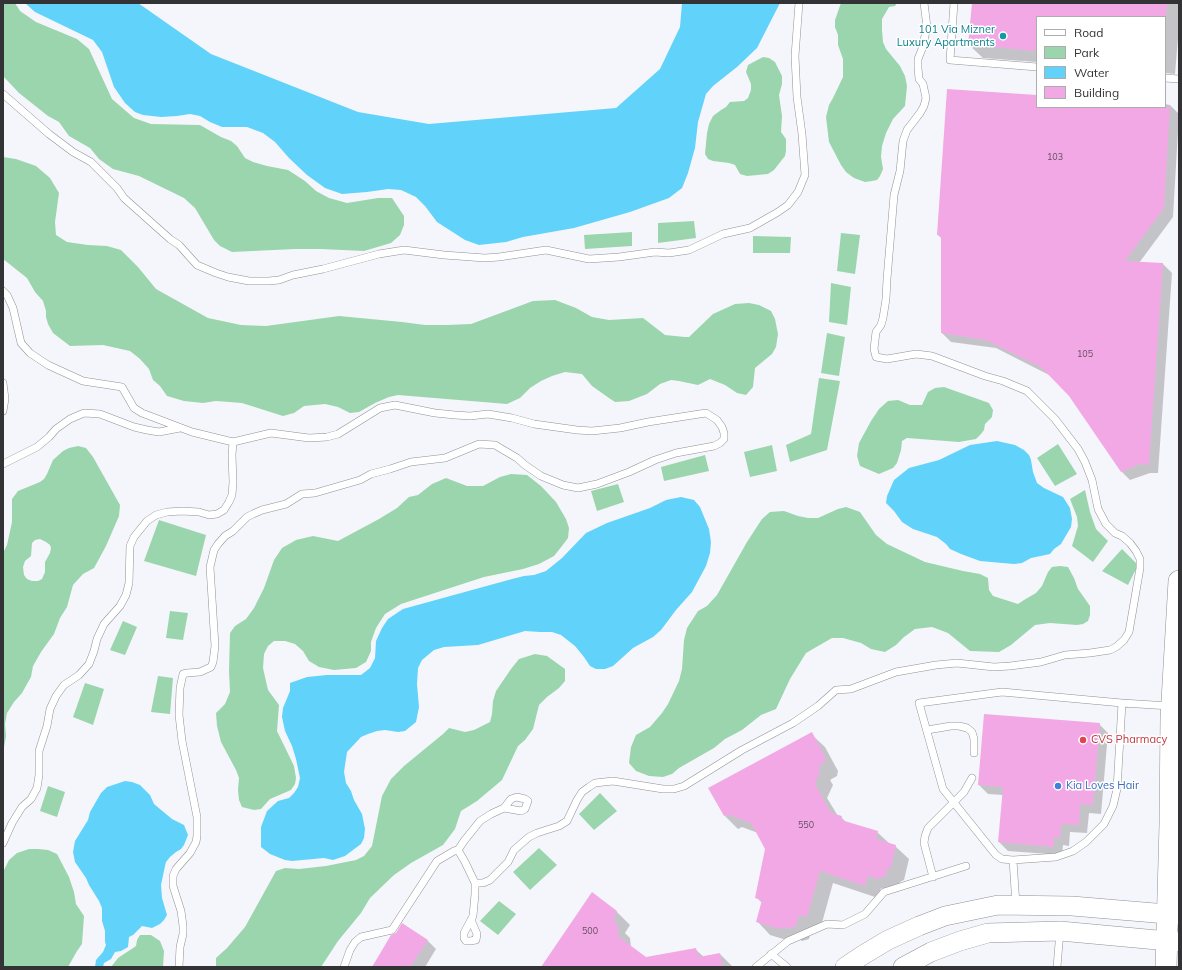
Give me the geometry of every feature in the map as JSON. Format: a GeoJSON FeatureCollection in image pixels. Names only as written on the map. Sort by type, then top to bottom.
{"type":"FeatureCollection","features":[{"type":"Feature","properties":{"kind":"main road"},"geometry":{"type":"LineString","coordinates":[[1166,967],[1173,942],[1170,824],[1172,706],[1179,581]]}},
{"type":"Feature","properties":{"kind":"main road"},"geometry":{"type":"LineString","coordinates":[[845,967],[888,940],[918,926],[945,916],[998,905],[1072,906],[1173,914]]}},
{"type":"Feature","properties":{"kind":"main road"},"geometry":{"type":"LineString","coordinates":[[903,967],[932,952],[960,941],[988,933],[1060,931],[1173,942]]}},
{"type":"Feature","properties":{"kind":"lane"},"geometry":{"type":"LineString","coordinates":[[3,94],[49,134],[91,162],[118,188],[124,198],[165,235],[179,245],[197,265],[216,274],[228,277],[249,281],[279,280],[293,275],[323,269],[379,254],[404,250],[438,255],[485,258],[546,250],[589,258],[619,257],[655,252],[669,253],[689,250],[724,234],[750,228],[788,205],[798,192],[805,175],[797,97],[795,56],[799,3]]}},
{"type":"Feature","properties":{"kind":"lane"},"geometry":{"type":"LineString","coordinates":[[475,883],[483,883],[490,880],[508,862],[514,850],[529,837],[567,821],[582,792],[589,787],[595,784],[613,781],[663,789],[674,789],[684,786],[742,750],[793,723],[818,706],[836,690],[851,689],[896,672],[936,666],[957,663],[994,667],[1010,666],[1040,662],[1066,655],[1110,650],[1124,640],[1129,632],[1140,568],[1140,559],[1130,543],[1122,536],[1115,533],[1106,524],[1098,509],[1092,480],[1085,462],[1074,443],[1055,419],[1027,391],[932,356],[916,354],[887,359],[876,357],[874,349],[876,332],[881,326],[886,299],[894,196],[900,171],[903,141],[907,130],[924,106],[926,98],[923,84],[919,79],[918,68],[918,59],[927,27],[924,3]]}},
{"type":"Feature","properties":{"kind":"lane"},"geometry":{"type":"LineString","coordinates":[[954,3],[950,60],[1036,67]]}},
{"type":"Feature","properties":{"kind":"lane"},"geometry":{"type":"LineString","coordinates":[[1166,78],[1179,79]]}},
{"type":"Feature","properties":{"kind":"lane"},"geometry":{"type":"LineString","coordinates":[[3,291],[7,295],[13,308],[21,343],[30,353],[48,365],[84,381],[122,386],[134,408],[142,414],[192,432],[232,442],[271,433],[309,438],[326,437],[338,434],[380,408],[395,405],[434,413],[470,416],[488,414],[534,424],[592,431],[620,428],[706,413],[718,420],[724,433],[724,440],[714,446],[655,460],[597,484],[578,488],[563,485],[541,476],[525,466],[517,458],[495,445],[479,444],[445,458],[411,462],[371,474],[360,480],[327,490],[302,494],[286,504],[252,514],[226,536],[214,550],[210,567],[215,646],[213,662],[211,667],[200,672],[187,672],[182,674],[180,688],[179,716],[182,741],[197,817],[197,836],[190,853],[176,869],[173,876],[173,886],[181,911],[183,926],[179,967]]}},
{"type":"Feature","properties":{"kind":"lane"},"geometry":{"type":"LineString","coordinates":[[3,383],[5,398],[3,411]]}},
{"type":"Feature","properties":{"kind":"lane"},"geometry":{"type":"LineString","coordinates":[[3,464],[37,447],[56,429],[70,419],[84,413],[100,414],[134,427],[159,432],[181,428]]}},
{"type":"Feature","properties":{"kind":"lane"},"geometry":{"type":"LineString","coordinates":[[3,843],[12,823],[22,807],[31,799],[36,788],[39,775],[39,750],[50,709],[56,696],[64,685],[89,664],[104,624],[120,606],[126,595],[130,546],[134,537],[147,521],[156,515],[167,512],[199,512],[209,515],[217,514],[224,510],[232,495],[232,442]]}},
{"type":"Feature","properties":{"kind":"lane"},"geometry":{"type":"LineString","coordinates":[[1122,703],[1117,790],[1113,806],[1104,824],[1086,842],[1073,851],[1056,857],[1013,860],[1002,859],[996,855],[943,789],[920,703],[1002,692],[1172,706]]}},
{"type":"Feature","properties":{"kind":"lane"},"geometry":{"type":"LineString","coordinates":[[927,730],[951,726],[967,728],[972,732],[974,740],[974,753]]}},
{"type":"Feature","properties":{"kind":"lane"},"geometry":{"type":"LineString","coordinates":[[932,877],[924,843],[928,828],[964,792],[972,778]]}},
{"type":"Feature","properties":{"kind":"lane"},"geometry":{"type":"LineString","coordinates":[[344,967],[350,950],[361,937],[392,930],[436,861],[458,850],[480,821],[504,808]]}},
{"type":"Feature","properties":{"kind":"lane"},"geometry":{"type":"LineString","coordinates":[[458,850],[475,883],[471,920]]}},
{"type":"Feature","properties":{"kind":"lane"},"geometry":{"type":"LineString","coordinates":[[1013,860],[1016,905]]}},
{"type":"Feature","properties":{"kind":"lane"},"geometry":{"type":"LineString","coordinates":[[756,967],[788,941],[827,924],[843,925],[865,914],[884,892],[966,866]]}},
{"type":"Feature","properties":{"kind":"lane"},"geometry":{"type":"LineString","coordinates":[[1057,967],[1060,931]]}},
{"type":"Feature","properties":{"kind":"lane"},"geometry":{"type":"LineString","coordinates":[[771,954],[787,967]]}},
{"type":"Feature","properties":{"kind":"green space"},"geometry":{"type":"Polygon","coordinates":[[[3,3],[15,3],[20,11],[36,22],[77,39],[89,49],[112,99],[134,118],[151,124],[200,125],[231,141],[237,146],[245,158],[267,166],[288,170],[305,181],[316,191],[329,198],[347,203],[378,198],[392,198],[404,216],[404,225],[400,235],[391,243],[364,251],[295,249],[232,252],[220,246],[214,240],[195,208],[184,198],[139,176],[113,169],[99,159],[90,148],[69,136],[59,122],[48,116],[19,93],[3,76],[3,3]]]}},
{"type":"Feature","properties":{"kind":"green space"},"geometry":{"type":"Polygon","coordinates":[[[841,3],[897,3],[895,6],[889,7],[882,19],[882,30],[883,42],[886,49],[900,66],[905,76],[907,86],[905,106],[893,119],[886,133],[882,146],[881,157],[883,169],[877,180],[872,181],[865,182],[854,178],[846,172],[829,142],[826,117],[829,105],[843,77],[843,59],[838,45],[838,35],[835,27],[835,20],[841,3]]]}},
{"type":"Feature","properties":{"kind":"green space"},"geometry":{"type":"Polygon","coordinates":[[[763,57],[769,58],[775,62],[782,76],[782,84],[779,95],[782,116],[781,132],[786,139],[786,151],[785,156],[774,170],[768,174],[747,176],[740,174],[735,165],[708,159],[705,154],[707,133],[713,116],[726,107],[730,102],[744,101],[748,98],[751,90],[751,84],[746,72],[748,65],[763,57]]]}},
{"type":"Feature","properties":{"kind":"green space"},"geometry":{"type":"Polygon","coordinates":[[[3,157],[16,159],[36,166],[50,178],[59,193],[55,222],[56,235],[67,242],[107,246],[121,250],[138,267],[156,289],[208,318],[241,325],[266,326],[339,316],[425,325],[471,324],[533,301],[555,300],[576,308],[592,317],[609,320],[643,318],[665,335],[689,337],[713,314],[735,304],[749,303],[759,305],[771,311],[775,319],[778,334],[776,347],[772,354],[755,368],[753,387],[746,395],[737,393],[725,385],[710,379],[698,385],[671,380],[660,384],[647,394],[629,401],[615,402],[592,386],[582,374],[565,372],[541,381],[530,388],[520,398],[507,404],[398,395],[375,403],[359,412],[350,413],[338,407],[325,404],[304,406],[294,413],[283,416],[242,403],[216,401],[203,403],[184,401],[167,396],[160,386],[153,380],[149,369],[130,351],[103,345],[70,346],[53,333],[48,324],[43,301],[35,292],[27,278],[3,259],[3,157]]]}},
{"type":"Feature","properties":{"kind":"green space"},"geometry":{"type":"Polygon","coordinates":[[[694,221],[696,238],[658,243],[658,223],[694,221]]]}},
{"type":"Feature","properties":{"kind":"green space"},"geometry":{"type":"Polygon","coordinates":[[[632,232],[632,246],[585,249],[584,235],[632,232]]]}},
{"type":"Feature","properties":{"kind":"green space"},"geometry":{"type":"Polygon","coordinates":[[[841,233],[860,235],[855,274],[837,271],[841,233]]]}},
{"type":"Feature","properties":{"kind":"green space"},"geometry":{"type":"Polygon","coordinates":[[[753,236],[791,237],[790,253],[753,253],[753,236]]]}},
{"type":"Feature","properties":{"kind":"green space"},"geometry":{"type":"Polygon","coordinates":[[[831,283],[851,287],[847,325],[829,322],[831,283]]]}},
{"type":"Feature","properties":{"kind":"green space"},"geometry":{"type":"Polygon","coordinates":[[[827,333],[845,337],[839,376],[821,373],[827,333]]]}},
{"type":"Feature","properties":{"kind":"green space"},"geometry":{"type":"Polygon","coordinates":[[[819,378],[840,381],[827,450],[790,462],[786,445],[811,434],[819,378]]]}},
{"type":"Feature","properties":{"kind":"green space"},"geometry":{"type":"Polygon","coordinates":[[[944,387],[989,403],[993,410],[992,417],[985,424],[984,430],[976,439],[959,442],[907,438],[902,441],[897,463],[893,468],[879,474],[860,466],[857,456],[859,443],[879,409],[888,401],[898,400],[910,405],[922,405],[928,392],[935,388],[944,387]]]}},
{"type":"Feature","properties":{"kind":"green space"},"geometry":{"type":"Polygon","coordinates":[[[1058,444],[1077,474],[1055,486],[1037,458],[1058,444]]]}},
{"type":"Feature","properties":{"kind":"green space"},"geometry":{"type":"Polygon","coordinates":[[[772,445],[777,471],[750,477],[744,452],[772,445]]]}},
{"type":"Feature","properties":{"kind":"green space"},"geometry":{"type":"Polygon","coordinates":[[[78,446],[86,448],[93,457],[120,505],[119,516],[106,546],[94,568],[83,574],[73,585],[67,607],[60,618],[54,634],[33,666],[31,677],[22,693],[7,713],[5,724],[6,736],[3,753],[3,553],[7,545],[12,522],[12,499],[18,491],[44,479],[53,460],[69,448],[78,446]],[[40,539],[35,540],[32,543],[31,556],[25,561],[23,567],[24,575],[27,579],[38,581],[42,579],[45,572],[45,562],[51,548],[46,542],[40,539]]]}},
{"type":"Feature","properties":{"kind":"green space"},"geometry":{"type":"Polygon","coordinates":[[[705,455],[709,471],[664,481],[661,467],[705,455]]]}},
{"type":"Feature","properties":{"kind":"green space"},"geometry":{"type":"Polygon","coordinates":[[[511,474],[527,475],[541,486],[556,502],[566,519],[569,528],[568,538],[554,556],[539,564],[484,577],[401,604],[385,614],[376,628],[371,642],[371,651],[366,662],[356,668],[334,670],[319,667],[309,661],[303,651],[295,644],[285,641],[274,641],[268,646],[264,654],[263,668],[268,690],[279,705],[277,731],[294,766],[296,778],[295,784],[291,790],[270,799],[261,809],[254,810],[242,807],[239,800],[239,778],[221,742],[217,726],[216,713],[225,704],[230,692],[230,633],[235,626],[246,619],[254,608],[264,588],[274,560],[282,548],[296,540],[313,536],[338,541],[397,508],[409,497],[418,495],[432,484],[446,478],[467,486],[483,486],[500,477],[511,474]]]}},
{"type":"Feature","properties":{"kind":"green space"},"geometry":{"type":"Polygon","coordinates":[[[618,484],[624,502],[597,511],[591,491],[618,484]]]}},
{"type":"Feature","properties":{"kind":"green space"},"geometry":{"type":"Polygon","coordinates":[[[1085,490],[1096,529],[1108,541],[1093,562],[1072,546],[1078,526],[1077,517],[1070,499],[1085,490]]]}},
{"type":"Feature","properties":{"kind":"green space"},"geometry":{"type":"Polygon","coordinates":[[[846,507],[860,512],[876,535],[887,544],[925,562],[980,574],[988,578],[989,590],[993,596],[1018,604],[1036,593],[1042,586],[1048,572],[1052,567],[1068,567],[1078,589],[1090,606],[1088,621],[1077,625],[1050,623],[1035,625],[1011,645],[999,652],[970,651],[948,633],[932,627],[915,629],[885,652],[871,649],[861,643],[843,638],[832,638],[806,653],[790,679],[776,709],[761,715],[742,730],[725,739],[714,748],[679,768],[672,774],[663,777],[649,776],[636,771],[629,763],[631,747],[636,735],[650,727],[662,713],[679,681],[687,628],[698,611],[707,606],[717,595],[762,519],[770,512],[784,511],[798,516],[818,518],[846,507]]]}},
{"type":"Feature","properties":{"kind":"green space"},"geometry":{"type":"Polygon","coordinates":[[[159,520],[206,535],[196,576],[144,561],[159,520]]]}},
{"type":"Feature","properties":{"kind":"green space"},"geometry":{"type":"Polygon","coordinates":[[[1122,549],[1138,565],[1128,585],[1102,571],[1122,549]]]}},
{"type":"Feature","properties":{"kind":"green space"},"geometry":{"type":"Polygon","coordinates":[[[170,611],[188,613],[183,640],[166,638],[170,611]]]}},
{"type":"Feature","properties":{"kind":"green space"},"geometry":{"type":"Polygon","coordinates":[[[123,621],[137,627],[125,655],[110,650],[123,621]]]}},
{"type":"Feature","properties":{"kind":"green space"},"geometry":{"type":"Polygon","coordinates":[[[535,654],[547,656],[565,669],[565,681],[539,705],[533,729],[525,740],[518,746],[502,780],[477,801],[461,811],[455,829],[443,845],[411,863],[394,875],[370,898],[361,913],[338,941],[321,967],[216,967],[216,958],[227,948],[245,927],[276,871],[285,868],[299,869],[326,866],[356,860],[364,856],[372,846],[382,796],[391,779],[449,728],[465,732],[474,730],[490,722],[496,691],[519,659],[535,654]]]}},
{"type":"Feature","properties":{"kind":"green space"},"geometry":{"type":"Polygon","coordinates":[[[158,676],[173,678],[170,714],[151,712],[158,676]]]}},
{"type":"Feature","properties":{"kind":"green space"},"geometry":{"type":"Polygon","coordinates":[[[85,683],[104,689],[93,725],[73,717],[85,683]]]}},
{"type":"Feature","properties":{"kind":"green space"},"geometry":{"type":"Polygon","coordinates":[[[48,786],[65,792],[57,817],[40,811],[48,786]]]}},
{"type":"Feature","properties":{"kind":"green space"},"geometry":{"type":"Polygon","coordinates":[[[600,793],[617,811],[594,830],[579,814],[600,793]]]}},
{"type":"Feature","properties":{"kind":"green space"},"geometry":{"type":"Polygon","coordinates":[[[539,848],[557,865],[530,890],[513,872],[539,848]]]}},
{"type":"Feature","properties":{"kind":"green space"},"geometry":{"type":"Polygon","coordinates":[[[29,849],[48,850],[57,854],[69,877],[76,904],[84,916],[82,944],[68,967],[3,967],[3,872],[9,860],[17,853],[29,849]]]}},
{"type":"Feature","properties":{"kind":"green space"},"geometry":{"type":"Polygon","coordinates":[[[499,901],[516,914],[498,935],[480,921],[499,901]]]}},
{"type":"Feature","properties":{"kind":"green space"},"geometry":{"type":"Polygon","coordinates":[[[140,935],[151,935],[160,941],[164,951],[163,967],[111,967],[118,958],[136,946],[140,935]]]}},
{"type":"Feature","properties":{"kind":"water"},"geometry":{"type":"Polygon","coordinates":[[[25,3],[138,3],[211,54],[358,112],[429,124],[616,108],[660,69],[680,27],[682,3],[780,3],[757,48],[737,67],[713,86],[706,94],[698,122],[695,148],[682,188],[669,198],[630,212],[574,228],[523,237],[506,242],[479,245],[465,240],[437,222],[416,197],[401,190],[388,189],[342,194],[325,188],[307,175],[275,142],[263,133],[247,127],[222,127],[200,116],[190,114],[161,117],[143,115],[135,112],[125,103],[114,87],[102,52],[93,40],[35,12],[25,3]]]}},
{"type":"Feature","properties":{"kind":"water"},"geometry":{"type":"Polygon","coordinates":[[[997,441],[1015,445],[1024,450],[1029,455],[1031,460],[1037,483],[1063,497],[1070,508],[1072,519],[1071,527],[1061,544],[1050,554],[1031,558],[1022,563],[1014,564],[980,561],[950,549],[937,537],[913,529],[902,522],[886,503],[887,496],[894,480],[909,468],[939,460],[970,445],[997,441]]]}},
{"type":"Feature","properties":{"kind":"water"},"geometry":{"type":"Polygon","coordinates":[[[681,497],[694,500],[700,507],[709,529],[711,542],[710,553],[706,566],[692,592],[661,630],[653,637],[633,648],[613,666],[605,669],[596,669],[590,666],[575,646],[561,635],[552,632],[525,631],[478,645],[444,647],[434,650],[422,660],[418,668],[417,684],[419,707],[416,722],[405,731],[377,731],[361,737],[347,752],[344,772],[346,783],[362,814],[365,829],[364,838],[361,844],[345,856],[333,860],[324,858],[292,861],[285,860],[270,854],[261,847],[261,827],[267,811],[278,801],[289,798],[294,793],[298,787],[300,778],[296,759],[285,731],[282,717],[283,708],[290,691],[290,683],[307,677],[327,675],[361,675],[370,668],[375,658],[376,641],[382,628],[388,619],[403,609],[546,571],[562,558],[586,533],[607,523],[650,508],[666,500],[681,497]]]}},
{"type":"Feature","properties":{"kind":"water"},"geometry":{"type":"Polygon","coordinates":[[[125,781],[140,785],[150,795],[154,804],[172,819],[184,825],[188,835],[181,849],[166,862],[161,885],[162,898],[167,915],[164,920],[152,928],[142,926],[129,937],[128,947],[121,951],[115,952],[111,959],[104,963],[103,967],[95,967],[96,960],[103,952],[106,945],[105,931],[102,921],[102,908],[86,878],[75,862],[73,852],[75,841],[88,820],[90,812],[101,793],[107,787],[125,781]]]}},
{"type":"Feature","properties":{"kind":"building","name":"101 Via Mizner Luxury Apartments"},"geometry":{"type":"Polygon","coordinates":[[[972,3],[1167,3],[1166,17],[1036,16],[1036,51],[968,45],[972,3]]]}},
{"type":"Feature","properties":{"kind":"building"},"geometry":{"type":"Polygon","coordinates":[[[947,89],[1036,95],[1036,108],[1170,107],[1164,208],[1125,261],[1163,263],[1149,465],[1140,464],[1121,472],[1069,396],[1041,367],[986,340],[941,333],[941,236],[937,235],[947,89]]]}},
{"type":"Feature","properties":{"kind":"building"},"geometry":{"type":"Polygon","coordinates":[[[984,714],[1100,723],[1093,805],[1080,804],[1079,825],[1061,824],[1060,838],[1054,837],[1054,847],[998,842],[1003,787],[978,785],[984,714]]]}},
{"type":"Feature","properties":{"kind":"building"},"geometry":{"type":"Polygon","coordinates":[[[812,732],[825,757],[824,763],[818,767],[820,772],[815,784],[831,813],[842,816],[841,820],[878,831],[876,839],[896,845],[891,867],[887,869],[886,876],[878,879],[868,876],[865,886],[820,871],[807,917],[799,915],[796,926],[788,929],[785,927],[779,929],[756,922],[762,900],[755,898],[765,849],[751,823],[729,815],[724,816],[708,788],[812,732]]]}},
{"type":"Feature","properties":{"kind":"building"},"geometry":{"type":"Polygon","coordinates":[[[592,892],[617,911],[613,920],[617,923],[619,937],[646,957],[696,948],[699,957],[720,953],[723,967],[541,967],[592,892]]]}},
{"type":"Feature","properties":{"kind":"building"},"geometry":{"type":"Polygon","coordinates":[[[402,923],[428,940],[410,967],[372,967],[391,935],[396,933],[402,923]]]}},
{"type":"Feature","properties":{"kind":"place","name":"101 Via Mizner Luxury Apartments"},"geometry":{"type":"Point","coordinates":[1003,36]}},
{"type":"Feature","properties":{"kind":"place","name":"CVS Pharmacy"},"geometry":{"type":"Point","coordinates":[1083,740]}},
{"type":"Feature","properties":{"kind":"place","name":"Kia Loves Hair"},"geometry":{"type":"Point","coordinates":[1058,786]}}]}
